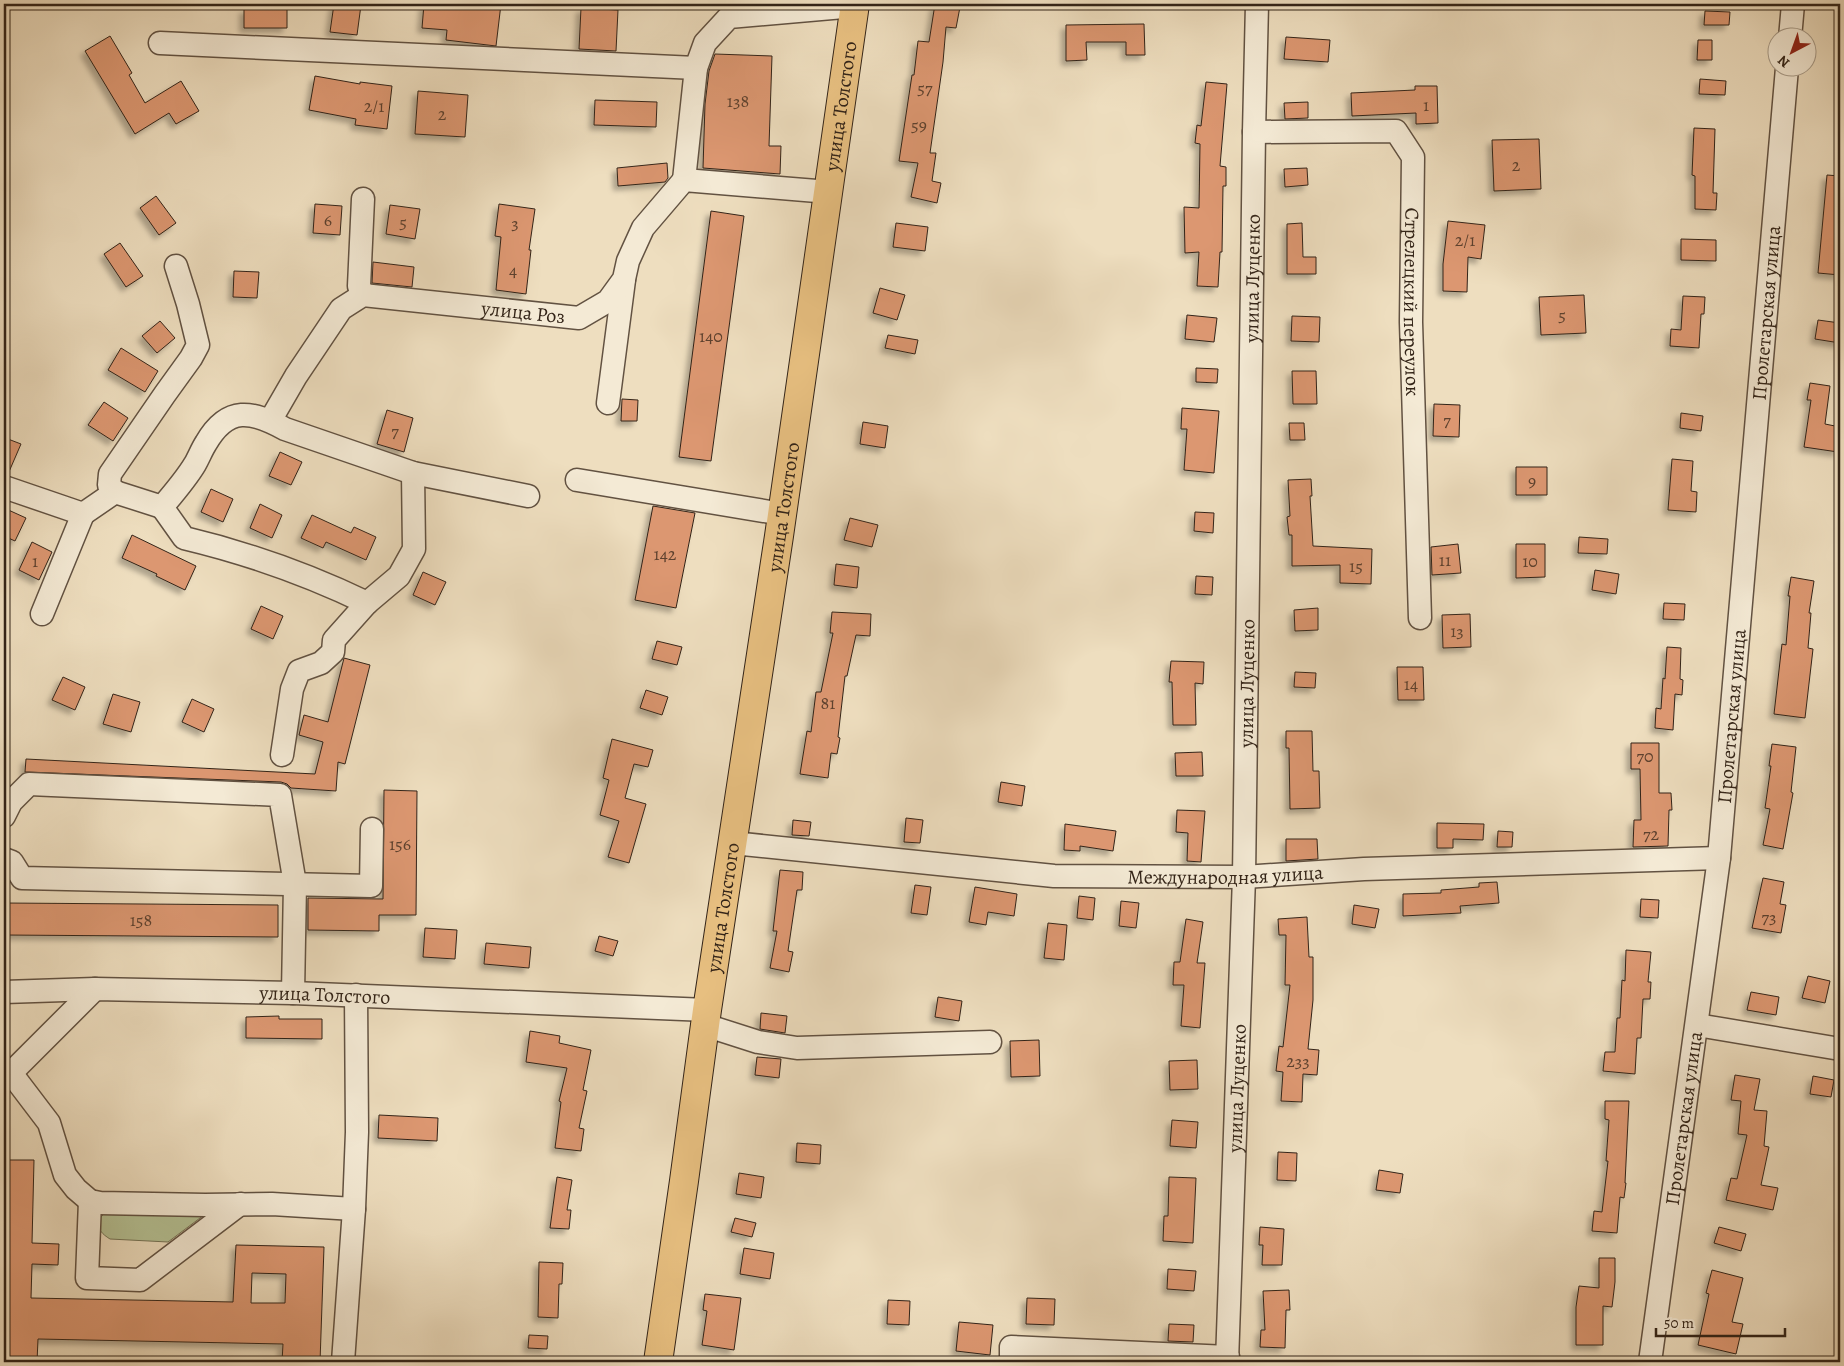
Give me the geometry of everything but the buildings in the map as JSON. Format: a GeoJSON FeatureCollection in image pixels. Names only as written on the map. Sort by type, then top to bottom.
{"type":"FeatureCollection","features":[{"type":"Feature","properties":{"kind":"main road","name":"улица Толстого"},"geometry":{"type":"LineString","coordinates":[[658,1362],[706,1017],[782,514],[855,5]]}},
{"type":"Feature","properties":{"kind":"street","name":"улица Луценко"},"geometry":{"type":"LineString","coordinates":[[1228,1360],[1244,877],[1254,132],[1258,4]]}},
{"type":"Feature","properties":{"kind":"street"},"geometry":{"type":"LineString","coordinates":[[1791,28],[1793,4]]}},
{"type":"Feature","properties":{"kind":"street"},"geometry":{"type":"LineString","coordinates":[[829,192],[684,180],[696,68],[705,43],[729,17],[855,5]]}},
{"type":"Feature","properties":{"kind":"street"},"geometry":{"type":"LineString","coordinates":[[160,43],[696,68]]}},
{"type":"Feature","properties":{"kind":"street","name":"Пролетарская улица"},"geometry":{"type":"LineString","coordinates":[[1650,1362],[1719,858],[1786,78]]}},
{"type":"Feature","properties":{"kind":"street","name":"Стрелецкий переулок"},"geometry":{"type":"LineString","coordinates":[[1254,132],[1396,131],[1413,157],[1411,322],[1420,618]]}},
{"type":"Feature","properties":{"kind":"street","name":"улица Роз"},"geometry":{"type":"LineString","coordinates":[[363,296],[579,318],[608,301],[624,279],[628,261],[643,228],[684,180]]}},
{"type":"Feature","properties":{"kind":"street"},"geometry":{"type":"LineString","coordinates":[[270,421],[296,376],[342,309],[363,296],[359,286],[363,199]]}},
{"type":"Feature","properties":{"kind":"street"},"geometry":{"type":"LineString","coordinates":[[176,266],[198,345],[191,358],[110,474],[109,484],[115,492],[162,507],[184,538],[226,548],[314,578],[367,602]]}},
{"type":"Feature","properties":{"kind":"street"},"geometry":{"type":"LineString","coordinates":[[608,403],[624,279]]}},
{"type":"Feature","properties":{"kind":"street"},"geometry":{"type":"LineString","coordinates":[[162,507],[195,464],[206,442],[219,425],[235,416],[252,415],[270,421],[285,429],[414,473],[528,496]]}},
{"type":"Feature","properties":{"kind":"street"},"geometry":{"type":"LineString","coordinates":[[282,755],[292,689],[299,671],[321,663],[333,652],[334,640],[367,602],[399,576],[414,549],[414,473]]}},
{"type":"Feature","properties":{"kind":"street"},"geometry":{"type":"LineString","coordinates":[[577,480],[782,514]]}},
{"type":"Feature","properties":{"kind":"street"},"geometry":{"type":"LineString","coordinates":[[4,487],[83,514]]}},
{"type":"Feature","properties":{"kind":"street"},"geometry":{"type":"LineString","coordinates":[[42,614],[83,514],[115,492]]}},
{"type":"Feature","properties":{"kind":"street"},"geometry":{"type":"LineString","coordinates":[[4,816],[11,802],[30,784],[280,794],[295,884],[293,993]]}},
{"type":"Feature","properties":{"kind":"street"},"geometry":{"type":"LineString","coordinates":[[4,859],[12,862],[22,878],[371,886],[372,828]]}},
{"type":"Feature","properties":{"kind":"street","name":"Международная улица"},"geometry":{"type":"LineString","coordinates":[[733,842],[1054,876],[1244,877],[1364,869],[1719,858]]}},
{"type":"Feature","properties":{"kind":"street"},"geometry":{"type":"LineString","coordinates":[[95,988],[8,1076],[49,1124],[65,1175],[76,1189],[90,1201],[100,1203],[240,1204],[354,1209]]}},
{"type":"Feature","properties":{"kind":"street","name":"улица Толстого"},"geometry":{"type":"LineString","coordinates":[[4,992],[95,988],[356,995],[706,1017]]}},
{"type":"Feature","properties":{"kind":"street"},"geometry":{"type":"LineString","coordinates":[[343,1362],[354,1209],[357,1132],[356,995]]}},
{"type":"Feature","properties":{"kind":"street"},"geometry":{"type":"LineString","coordinates":[[706,1017],[758,1042],[797,1048],[990,1042]]}},
{"type":"Feature","properties":{"kind":"street"},"geometry":{"type":"LineString","coordinates":[[1697,1025],[1840,1049]]}},
{"type":"Feature","properties":{"kind":"street"},"geometry":{"type":"LineString","coordinates":[[90,1201],[87,1278],[140,1280],[240,1204]]}},
{"type":"Feature","properties":{"kind":"street"},"geometry":{"type":"LineString","coordinates":[[1011,1362],[1011,1347],[1228,1360]]}},
{"type":"Feature","properties":{"kind":"green space"},"geometry":{"type":"Polygon","coordinates":[[[106,1212],[204,1215],[168,1242],[110,1239],[101,1231],[98,1223],[98,1220],[106,1212]]]}}]}
